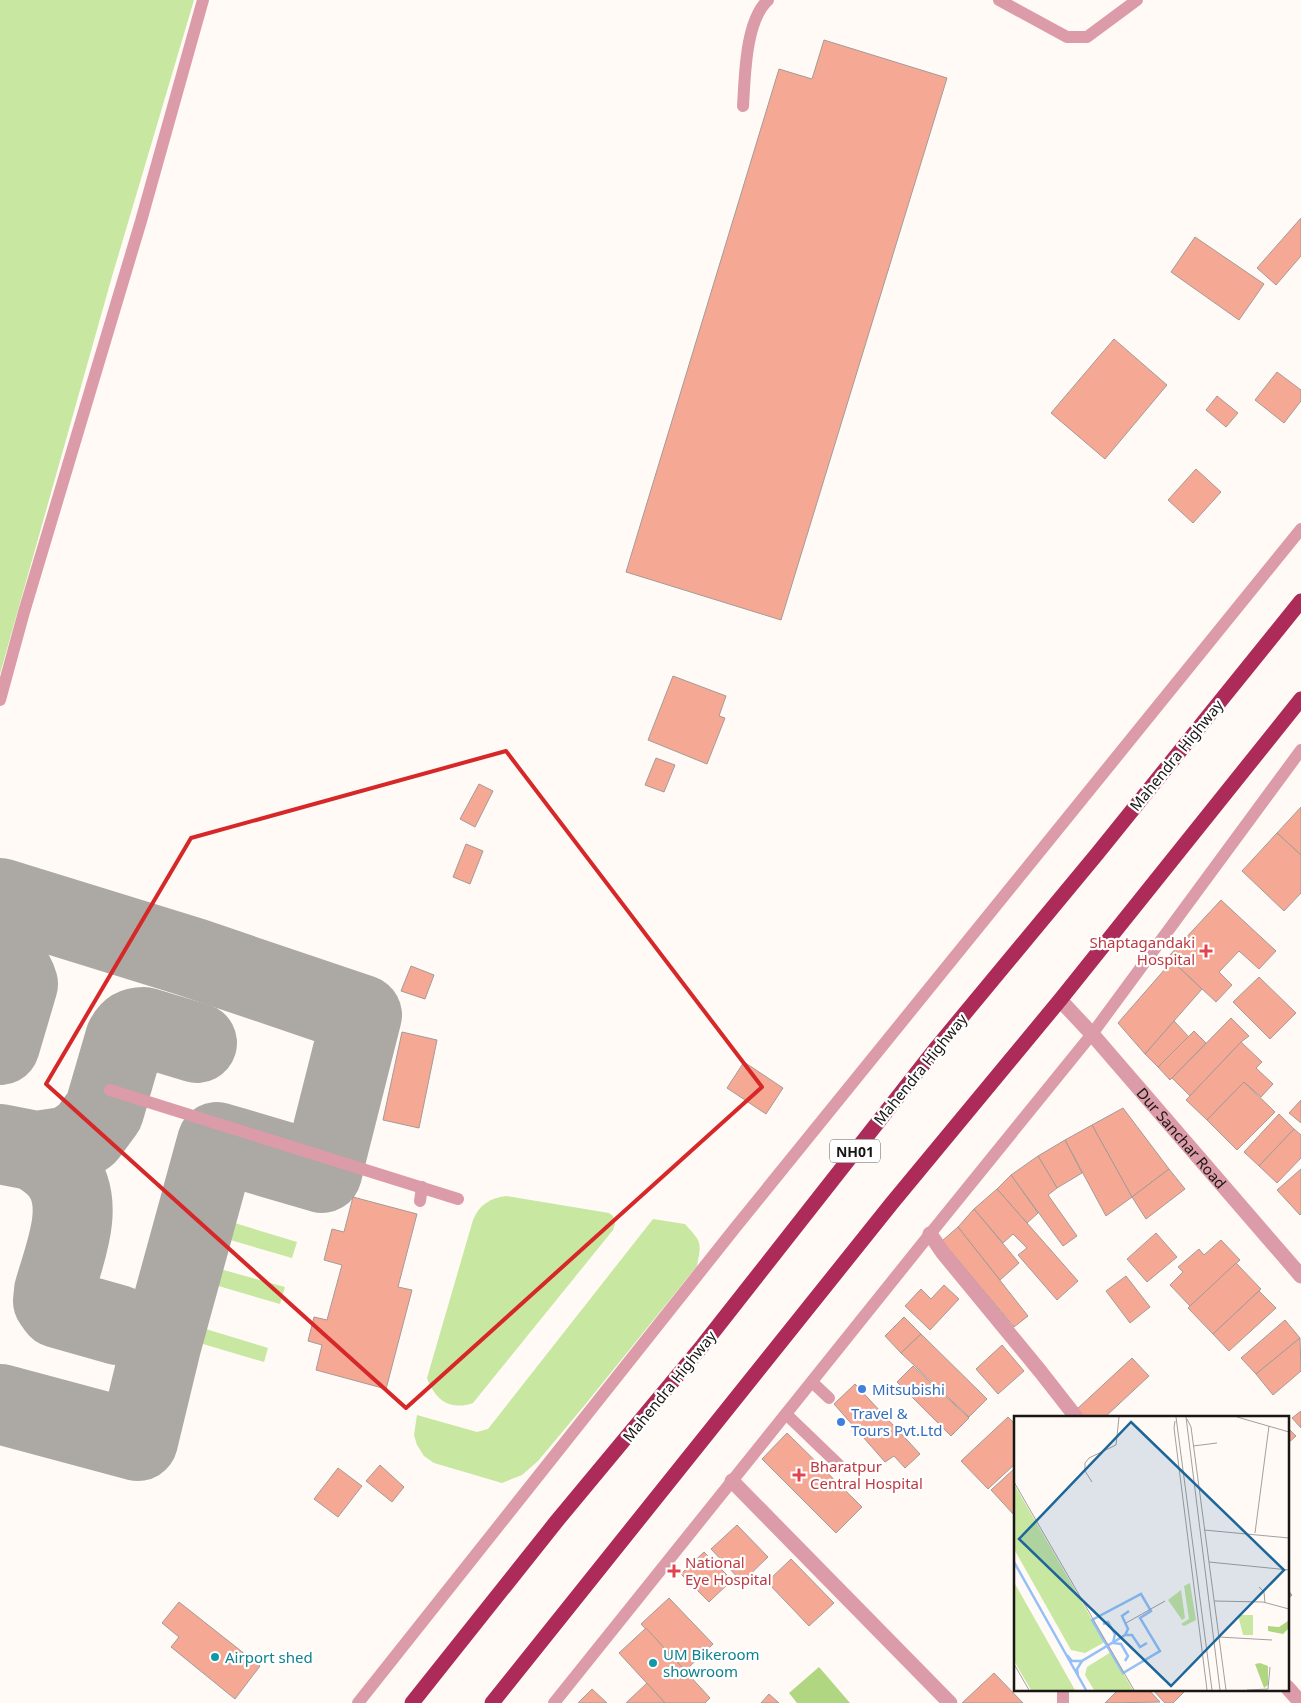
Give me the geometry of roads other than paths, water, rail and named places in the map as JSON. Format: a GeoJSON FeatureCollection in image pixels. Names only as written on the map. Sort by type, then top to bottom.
{"type":"FeatureCollection","features":[{"type":"Feature","properties":{"kind":"highway","name":"Mahendra Highway"},"geometry":{"type":"LineString","coordinates":[[412,1703],[556,1522],[703,1345],[937,1047],[1097,854],[1301,601]]}},
{"type":"Feature","properties":{"kind":"highway"},"geometry":{"type":"LineString","coordinates":[[492,1703],[892,1203],[1060,1000],[1301,699]]}},
{"type":"Feature","properties":{"kind":"street","name":"Dur Sanchar Road"},"geometry":{"type":"LineString","coordinates":[[1060,1000],[1092,1034],[1301,1276]]}},
{"type":"Feature","properties":{"kind":"street"},"geometry":{"type":"LineString","coordinates":[[930,1234],[943,1253],[1040,1370],[1075,1416]]}},
{"type":"Feature","properties":{"kind":"street"},"geometry":{"type":"LineString","coordinates":[[732,1481],[950,1703]]}},
{"type":"Feature","properties":{"kind":"street"},"geometry":{"type":"LineString","coordinates":[[1288,1688],[1301,1703]]}},
{"type":"Feature","properties":{"kind":"lane"},"geometry":{"type":"LineString","coordinates":[[0,700],[203,0]]}},
{"type":"Feature","properties":{"kind":"lane"},"geometry":{"type":"LineString","coordinates":[[743,106],[748,46],[761,6],[768,0]]}},
{"type":"Feature","properties":{"kind":"lane"},"geometry":{"type":"LineString","coordinates":[[999,0],[1067,37],[1087,38],[1137,0]]}},
{"type":"Feature","properties":{"kind":"lane"},"geometry":{"type":"LineString","coordinates":[[358,1703],[735,1228],[1301,529]]}},
{"type":"Feature","properties":{"kind":"lane"},"geometry":{"type":"LineString","coordinates":[[554,1703],[1092,1034],[1301,750]]}},
{"type":"Feature","properties":{"kind":"lane"},"geometry":{"type":"LineString","coordinates":[[110,1090],[458,1199]]}},
{"type":"Feature","properties":{"kind":"lane"},"geometry":{"type":"LineString","coordinates":[[420,1201],[422,1187]]}},
{"type":"Feature","properties":{"kind":"lane"},"geometry":{"type":"LineString","coordinates":[[812,1382],[829,1398]]}},
{"type":"Feature","properties":{"kind":"lane"},"geometry":{"type":"LineString","coordinates":[[786,1414],[839,1465]]}},
{"type":"Feature","properties":{"kind":"lane"},"geometry":{"type":"LineString","coordinates":[[1063,1690],[1063,1703]]}},
{"type":"Feature","properties":{"kind":"place","name":"Shaptagandaki Hospital"},"geometry":{"type":"Point","coordinates":[1206,951]}},
{"type":"Feature","properties":{"kind":"place","name":"Mitsubishi"},"geometry":{"type":"Point","coordinates":[862,1389]}},
{"type":"Feature","properties":{"kind":"place","name":"Travel & Tours Pvt.Ltd"},"geometry":{"type":"Point","coordinates":[841,1422]}},
{"type":"Feature","properties":{"kind":"place","name":"Bharatpur Central Hospital"},"geometry":{"type":"Point","coordinates":[799,1475]}},
{"type":"Feature","properties":{"kind":"place","name":"National Eye Hospital"},"geometry":{"type":"Point","coordinates":[674,1571]}},
{"type":"Feature","properties":{"kind":"place","name":"Airport shed"},"geometry":{"type":"Point","coordinates":[215,1657]}},
{"type":"Feature","properties":{"kind":"place","name":"UM Bikeroom showroom"},"geometry":{"type":"Point","coordinates":[653,1663]}}]}
